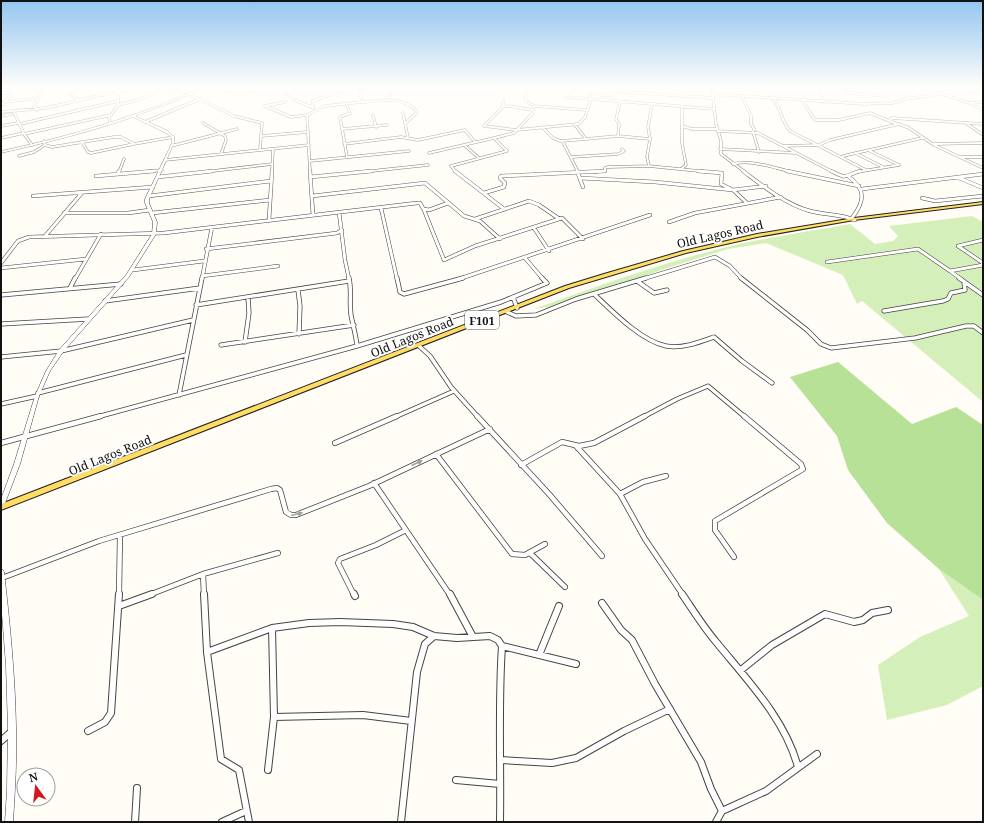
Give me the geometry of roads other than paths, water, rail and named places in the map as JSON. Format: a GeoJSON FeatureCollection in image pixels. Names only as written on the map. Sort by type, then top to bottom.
{"type":"FeatureCollection","features":[{"type":"Feature","properties":{"kind":"main road","name":"Old Lagos Road"},"geometry":{"type":"LineString","coordinates":[[1,507],[567,288],[683,252],[771,232],[854,219],[983,203]]}},
{"type":"Feature","properties":{"kind":"street"},"geometry":{"type":"LineString","coordinates":[[21,126],[24,134],[32,144]]}},
{"type":"Feature","properties":{"kind":"street"},"geometry":{"type":"LineString","coordinates":[[1,138],[59,126]]}},
{"type":"Feature","properties":{"kind":"street"},"geometry":{"type":"LineString","coordinates":[[1,152],[98,126]]}},
{"type":"Feature","properties":{"kind":"street"},"geometry":{"type":"LineString","coordinates":[[153,126],[173,137]]}},
{"type":"Feature","properties":{"kind":"street"},"geometry":{"type":"LineString","coordinates":[[208,126],[222,134],[226,140],[221,154]]}},
{"type":"Feature","properties":{"kind":"street"},"geometry":{"type":"LineString","coordinates":[[260,150],[262,126]]}},
{"type":"Feature","properties":{"kind":"street"},"geometry":{"type":"LineString","coordinates":[[308,126],[313,215]]}},
{"type":"Feature","properties":{"kind":"street"},"geometry":{"type":"LineString","coordinates":[[347,157],[342,129],[379,126]]}},
{"type":"Feature","properties":{"kind":"street"},"geometry":{"type":"LineString","coordinates":[[406,126],[408,138]]}},
{"type":"Feature","properties":{"kind":"street"},"geometry":{"type":"LineString","coordinates":[[487,126],[516,130],[552,126]]}},
{"type":"Feature","properties":{"kind":"street"},"geometry":{"type":"LineString","coordinates":[[429,153],[514,133],[519,126]]}},
{"type":"Feature","properties":{"kind":"street"},"geometry":{"type":"LineString","coordinates":[[576,126],[586,139]]}},
{"type":"Feature","properties":{"kind":"street"},"geometry":{"type":"LineString","coordinates":[[618,136],[619,126]]}},
{"type":"Feature","properties":{"kind":"street"},"geometry":{"type":"LineString","coordinates":[[648,126],[650,139],[647,157],[649,166]]}},
{"type":"Feature","properties":{"kind":"street"},"geometry":{"type":"LineString","coordinates":[[681,169],[686,165],[683,157],[682,126]]}},
{"type":"Feature","properties":{"kind":"street"},"geometry":{"type":"LineString","coordinates":[[683,126],[692,129],[717,130],[753,132],[758,133],[837,175],[849,177],[862,190],[862,202],[854,219],[813,212],[781,197],[733,164],[722,154],[720,149],[717,130],[716,126]]}},
{"type":"Feature","properties":{"kind":"street"},"geometry":{"type":"LineString","coordinates":[[752,126],[759,152]]}},
{"type":"Feature","properties":{"kind":"street"},"geometry":{"type":"LineString","coordinates":[[784,126],[790,131],[842,156],[866,170]]}},
{"type":"Feature","properties":{"kind":"street"},"geometry":{"type":"LineString","coordinates":[[784,146],[819,145],[830,140],[887,126]]}},
{"type":"Feature","properties":{"kind":"street"},"geometry":{"type":"LineString","coordinates":[[904,126],[909,128],[930,143],[983,168]]}},
{"type":"Feature","properties":{"kind":"street"},"geometry":{"type":"LineString","coordinates":[[970,126],[983,135]]}},
{"type":"Feature","properties":{"kind":"street"},"geometry":{"type":"LineString","coordinates":[[542,127],[553,138],[561,141],[618,136],[650,139]]}},
{"type":"Feature","properties":{"kind":"street"},"geometry":{"type":"LineString","coordinates":[[171,146],[237,129]]}},
{"type":"Feature","properties":{"kind":"street"},"geometry":{"type":"LineString","coordinates":[[344,144],[401,137],[418,140],[465,130],[475,142]]}},
{"type":"Feature","properties":{"kind":"street"},"geometry":{"type":"LineString","coordinates":[[261,136],[308,132]]}},
{"type":"Feature","properties":{"kind":"street"},"geometry":{"type":"LineString","coordinates":[[19,156],[34,152],[45,145],[52,146],[118,137],[134,144]]}},
{"type":"Feature","properties":{"kind":"street"},"geometry":{"type":"LineString","coordinates":[[82,142],[88,152],[91,153],[125,148],[134,144],[173,137]]}},
{"type":"Feature","properties":{"kind":"street"},"geometry":{"type":"LineString","coordinates":[[1,507],[38,394],[48,371],[61,351],[133,270],[154,234],[155,222],[147,203],[173,143],[173,137]]}},
{"type":"Feature","properties":{"kind":"street"},"geometry":{"type":"LineString","coordinates":[[494,138],[507,150],[454,164],[451,168],[504,209]]}},
{"type":"Feature","properties":{"kind":"street"},"geometry":{"type":"LineString","coordinates":[[842,156],[870,151],[922,138]]}},
{"type":"Feature","properties":{"kind":"street"},"geometry":{"type":"LineString","coordinates":[[44,141],[45,145]]}},
{"type":"Feature","properties":{"kind":"street"},"geometry":{"type":"LineString","coordinates":[[561,141],[572,158],[583,187]]}},
{"type":"Feature","properties":{"kind":"street"},"geometry":{"type":"LineString","coordinates":[[930,143],[983,143]]}},
{"type":"Feature","properties":{"kind":"street"},"geometry":{"type":"LineString","coordinates":[[464,145],[478,158]]}},
{"type":"Feature","properties":{"kind":"street"},"geometry":{"type":"LineString","coordinates":[[165,160],[309,146]]}},
{"type":"Feature","properties":{"kind":"street"},"geometry":{"type":"LineString","coordinates":[[269,220],[273,149]]}},
{"type":"Feature","properties":{"kind":"street"},"geometry":{"type":"LineString","coordinates":[[572,158],[618,154],[624,151],[622,149]]}},
{"type":"Feature","properties":{"kind":"street"},"geometry":{"type":"LineString","coordinates":[[720,149],[797,153]]}},
{"type":"Feature","properties":{"kind":"street"},"geometry":{"type":"LineString","coordinates":[[310,161],[409,151]]}},
{"type":"Feature","properties":{"kind":"street"},"geometry":{"type":"LineString","coordinates":[[849,177],[852,173],[899,165],[870,151]]}},
{"type":"Feature","properties":{"kind":"street"},"geometry":{"type":"LineString","coordinates":[[855,153],[884,167]]}},
{"type":"Feature","properties":{"kind":"street"},"geometry":{"type":"LineString","coordinates":[[960,157],[983,157]]}},
{"type":"Feature","properties":{"kind":"street"},"geometry":{"type":"LineString","coordinates":[[118,173],[124,159]]}},
{"type":"Feature","properties":{"kind":"street"},"geometry":{"type":"LineString","coordinates":[[733,164],[740,162],[751,163],[859,186]]}},
{"type":"Feature","properties":{"kind":"street"},"geometry":{"type":"LineString","coordinates":[[158,177],[272,164]]}},
{"type":"Feature","properties":{"kind":"street"},"geometry":{"type":"LineString","coordinates":[[310,177],[428,165]]}},
{"type":"Feature","properties":{"kind":"street"},"geometry":{"type":"LineString","coordinates":[[484,193],[504,187],[505,183],[500,178],[501,176],[605,170],[605,168],[608,167],[649,166],[722,173],[721,184],[733,190],[746,203]]}},
{"type":"Feature","properties":{"kind":"street"},"geometry":{"type":"LineString","coordinates":[[96,176],[162,170]]}},
{"type":"Feature","properties":{"kind":"street"},"geometry":{"type":"LineString","coordinates":[[862,190],[983,174]]}},
{"type":"Feature","properties":{"kind":"street"},"geometry":{"type":"LineString","coordinates":[[580,178],[655,182],[733,190],[766,186]]}},
{"type":"Feature","properties":{"kind":"street"},"geometry":{"type":"LineString","coordinates":[[959,178],[969,184],[983,188]]}},
{"type":"Feature","properties":{"kind":"street"},"geometry":{"type":"LineString","coordinates":[[149,196],[271,181]]}},
{"type":"Feature","properties":{"kind":"street"},"geometry":{"type":"LineString","coordinates":[[312,196],[425,183],[468,218],[480,219],[524,202],[532,202],[558,218],[566,220],[583,239]]}},
{"type":"Feature","properties":{"kind":"street"},"geometry":{"type":"LineString","coordinates":[[32,196],[81,194],[153,187]]}},
{"type":"Feature","properties":{"kind":"street"},"geometry":{"type":"LineString","coordinates":[[45,236],[81,194]]}},
{"type":"Feature","properties":{"kind":"street"},"geometry":{"type":"LineString","coordinates":[[922,198],[935,201],[983,196]]}},
{"type":"Feature","properties":{"kind":"street"},"geometry":{"type":"LineString","coordinates":[[669,222],[695,213],[781,197]]}},
{"type":"Feature","properties":{"kind":"street"},"geometry":{"type":"LineString","coordinates":[[64,214],[151,212],[270,200]]}},
{"type":"Feature","properties":{"kind":"street"},"geometry":{"type":"LineString","coordinates":[[1,263],[21,239],[45,236],[154,234],[417,203],[420,203],[429,220],[437,249],[444,260],[475,246],[552,222],[558,218]]}},
{"type":"Feature","properties":{"kind":"street"},"geometry":{"type":"LineString","coordinates":[[424,210],[429,210],[448,203]]}},
{"type":"Feature","properties":{"kind":"street"},"geometry":{"type":"LineString","coordinates":[[381,208],[400,292],[404,294],[481,273],[549,251],[562,244],[583,239],[614,226],[650,214]]}},
{"type":"Feature","properties":{"kind":"street"},"geometry":{"type":"LineString","coordinates":[[339,212],[349,281],[352,290],[350,308],[358,346]]}},
{"type":"Feature","properties":{"kind":"street"},"geometry":{"type":"LineString","coordinates":[[480,219],[500,239]]}},
{"type":"Feature","properties":{"kind":"street"},"geometry":{"type":"LineString","coordinates":[[179,396],[206,249],[212,227]]}},
{"type":"Feature","properties":{"kind":"street"},"geometry":{"type":"LineString","coordinates":[[534,228],[549,251]]}},
{"type":"Feature","properties":{"kind":"street"},"geometry":{"type":"LineString","coordinates":[[337,233],[342,230]]}},
{"type":"Feature","properties":{"kind":"street"},"geometry":{"type":"LineString","coordinates":[[206,249],[337,233],[342,234]]}},
{"type":"Feature","properties":{"kind":"street"},"geometry":{"type":"LineString","coordinates":[[70,288],[80,267],[86,259],[87,253],[102,234]]}},
{"type":"Feature","properties":{"kind":"street"},"geometry":{"type":"LineString","coordinates":[[983,240],[958,246],[983,264]]}},
{"type":"Feature","properties":{"kind":"street"},"geometry":{"type":"LineString","coordinates":[[827,262],[918,249],[983,295]]}},
{"type":"Feature","properties":{"kind":"street"},"geometry":{"type":"LineString","coordinates":[[507,312],[516,316],[536,315],[594,294],[715,256],[730,266],[737,275],[807,330],[821,344],[831,348],[915,338],[966,326],[974,326],[983,333]]}},
{"type":"Feature","properties":{"kind":"street"},"geometry":{"type":"LineString","coordinates":[[1,443],[179,396],[358,346],[513,297],[547,283],[525,258]]}},
{"type":"Feature","properties":{"kind":"street"},"geometry":{"type":"LineString","coordinates":[[1,268],[72,262],[86,259]]}},
{"type":"Feature","properties":{"kind":"street"},"geometry":{"type":"LineString","coordinates":[[133,270],[204,261]]}},
{"type":"Feature","properties":{"kind":"street"},"geometry":{"type":"LineString","coordinates":[[72,262],[80,267]]}},
{"type":"Feature","properties":{"kind":"street"},"geometry":{"type":"LineString","coordinates":[[950,271],[983,264]]}},
{"type":"Feature","properties":{"kind":"street"},"geometry":{"type":"LineString","coordinates":[[202,276],[278,266]]}},
{"type":"Feature","properties":{"kind":"street"},"geometry":{"type":"LineString","coordinates":[[196,305],[349,281]]}},
{"type":"Feature","properties":{"kind":"street"},"geometry":{"type":"LineString","coordinates":[[637,281],[654,293],[667,290]]}},
{"type":"Feature","properties":{"kind":"street"},"geometry":{"type":"LineString","coordinates":[[884,311],[943,301],[948,299],[951,293],[965,290],[964,282]]}},
{"type":"Feature","properties":{"kind":"street"},"geometry":{"type":"LineString","coordinates":[[1,295],[121,284]]}},
{"type":"Feature","properties":{"kind":"street"},"geometry":{"type":"LineString","coordinates":[[105,301],[200,288]]}},
{"type":"Feature","properties":{"kind":"street"},"geometry":{"type":"LineString","coordinates":[[298,290],[300,306],[300,334]]}},
{"type":"Feature","properties":{"kind":"street"},"geometry":{"type":"LineString","coordinates":[[594,294],[641,333],[663,345],[682,345],[714,337],[742,361],[772,383]]}},
{"type":"Feature","properties":{"kind":"street"},"geometry":{"type":"LineString","coordinates":[[245,342],[249,313],[248,297]]}},
{"type":"Feature","properties":{"kind":"street"},"geometry":{"type":"LineString","coordinates":[[513,297],[517,308]]}},
{"type":"Feature","properties":{"kind":"street"},"geometry":{"type":"LineString","coordinates":[[1,324],[88,319]]}},
{"type":"Feature","properties":{"kind":"street"},"geometry":{"type":"LineString","coordinates":[[1,357],[61,351],[193,320]]}},
{"type":"Feature","properties":{"kind":"street"},"geometry":{"type":"LineString","coordinates":[[221,345],[354,325]]}},
{"type":"Feature","properties":{"kind":"street"},"geometry":{"type":"LineString","coordinates":[[419,346],[432,356],[454,391],[567,513],[602,556]]}},
{"type":"Feature","properties":{"kind":"street"},"geometry":{"type":"LineString","coordinates":[[1,404],[99,376],[186,355]]}},
{"type":"Feature","properties":{"kind":"street"},"geometry":{"type":"LineString","coordinates":[[576,446],[584,446],[594,443],[677,399],[706,385],[709,386],[801,464],[803,469],[715,521],[715,530],[734,557]]}},
{"type":"Feature","properties":{"kind":"street"},"geometry":{"type":"LineString","coordinates":[[335,443],[454,391]]}},
{"type":"Feature","properties":{"kind":"street"},"geometry":{"type":"LineString","coordinates":[[9,822],[13,729],[8,637],[1,575],[120,535],[277,488],[280,490],[286,512],[291,516],[324,505],[490,429]]}},
{"type":"Feature","properties":{"kind":"street"},"geometry":{"type":"LineString","coordinates":[[522,464],[558,443],[565,441],[576,446],[620,494],[645,539],[693,610],[717,643],[741,670],[782,728],[794,752],[798,767]]}},
{"type":"Feature","properties":{"kind":"street"},"geometry":{"type":"LineString","coordinates":[[436,454],[512,554],[519,556],[530,553],[545,544]]}},
{"type":"Feature","properties":{"kind":"street"},"geometry":{"type":"LineString","coordinates":[[620,494],[643,482],[666,476]]}},
{"type":"Feature","properties":{"kind":"street"},"geometry":{"type":"LineString","coordinates":[[374,483],[406,530],[434,567],[464,618],[473,637]]}},
{"type":"Feature","properties":{"kind":"street"},"geometry":{"type":"LineString","coordinates":[[355,596],[338,563],[340,559],[376,545],[406,530]]}},
{"type":"Feature","properties":{"kind":"street"},"geometry":{"type":"LineString","coordinates":[[88,731],[106,722],[110,718],[119,606],[120,535]]}},
{"type":"Feature","properties":{"kind":"street"},"geometry":{"type":"LineString","coordinates":[[119,606],[203,574],[278,553]]}},
{"type":"Feature","properties":{"kind":"street"},"geometry":{"type":"LineString","coordinates":[[530,553],[565,587]]}},
{"type":"Feature","properties":{"kind":"street"},"geometry":{"type":"LineString","coordinates":[[203,574],[208,652],[217,738],[221,759],[239,770],[249,822]]}},
{"type":"Feature","properties":{"kind":"street"},"geometry":{"type":"LineString","coordinates":[[602,603],[621,630],[632,640],[700,762],[705,777],[722,812]]}},
{"type":"Feature","properties":{"kind":"street"},"geometry":{"type":"LineString","coordinates":[[540,655],[559,606]]}},
{"type":"Feature","properties":{"kind":"street"},"geometry":{"type":"LineString","coordinates":[[741,670],[772,645],[824,614],[854,622],[863,620],[872,613],[888,610]]}},
{"type":"Feature","properties":{"kind":"street"},"geometry":{"type":"LineString","coordinates":[[208,652],[272,628],[317,623],[393,624],[413,627],[434,636],[457,638],[490,636],[498,640],[502,646],[499,690],[501,760],[500,822]]}},
{"type":"Feature","properties":{"kind":"street"},"geometry":{"type":"LineString","coordinates":[[268,770],[274,717],[272,628]]}},
{"type":"Feature","properties":{"kind":"street"},"geometry":{"type":"LineString","coordinates":[[401,822],[411,721],[420,655],[425,644],[434,636]]}},
{"type":"Feature","properties":{"kind":"street"},"geometry":{"type":"LineString","coordinates":[[502,646],[576,664]]}},
{"type":"Feature","properties":{"kind":"street"},"geometry":{"type":"LineString","coordinates":[[501,760],[552,763],[576,758],[624,731],[670,709]]}},
{"type":"Feature","properties":{"kind":"street"},"geometry":{"type":"LineString","coordinates":[[274,717],[363,715],[411,721]]}},
{"type":"Feature","properties":{"kind":"street"},"geometry":{"type":"LineString","coordinates":[[1,741],[13,729]]}},
{"type":"Feature","properties":{"kind":"street"},"geometry":{"type":"LineString","coordinates":[[716,822],[722,812],[766,791],[817,754]]}},
{"type":"Feature","properties":{"kind":"street"},"geometry":{"type":"LineString","coordinates":[[456,780],[500,784]]}},
{"type":"Feature","properties":{"kind":"street"},"geometry":{"type":"LineString","coordinates":[[135,822],[137,788]]}},
{"type":"Feature","properties":{"kind":"street"},"geometry":{"type":"LineString","coordinates":[[222,822],[246,811]]}}]}
